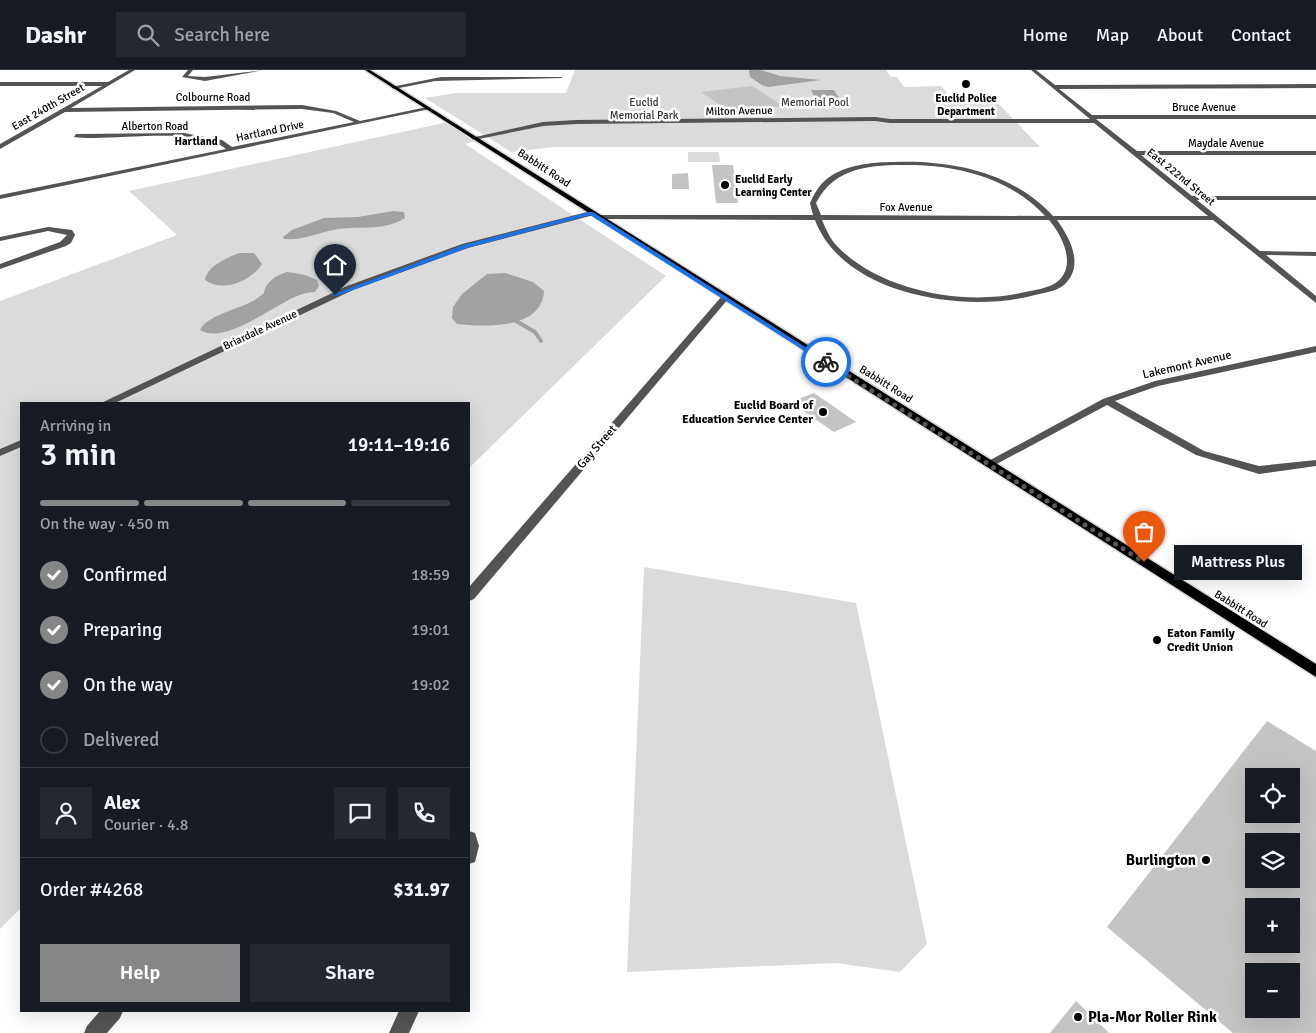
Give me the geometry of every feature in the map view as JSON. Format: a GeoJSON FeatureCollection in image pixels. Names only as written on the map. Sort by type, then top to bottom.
{"type":"FeatureCollection","features":[{"type":"Feature","properties":{"kind":"main road","name":"Babbitt Road"},"geometry":{"type":"LineString","coordinates":[[367,70],[1316,671]]}},
{"type":"Feature","properties":{"kind":"street","name":"East 240th Street"},"geometry":{"type":"LineString","coordinates":[[0,147],[133,70]]}},
{"type":"Feature","properties":{"kind":"street"},"geometry":{"type":"LineString","coordinates":[[191,70],[184,76],[197,79],[262,70]]}},
{"type":"Feature","properties":{"kind":"street","name":"East 222nd Street"},"geometry":{"type":"LineString","coordinates":[[1033,70],[1316,300]]}},
{"type":"Feature","properties":{"kind":"street"},"geometry":{"type":"LineString","coordinates":[[394,87],[477,72],[480,78]]}},
{"type":"Feature","properties":{"kind":"street"},"geometry":{"type":"LineString","coordinates":[[434,80],[561,78]]}},
{"type":"Feature","properties":{"kind":"street"},"geometry":{"type":"LineString","coordinates":[[0,84],[109,84]]}},
{"type":"Feature","properties":{"kind":"street"},"geometry":{"type":"LineString","coordinates":[[7,90],[19,84]]}},
{"type":"Feature","properties":{"kind":"street"},"geometry":{"type":"LineString","coordinates":[[1054,87],[1316,86]]}},
{"type":"Feature","properties":{"kind":"street","name":"Colbourne Road"},"geometry":{"type":"LineString","coordinates":[[65,110],[302,107],[334,112],[358,122]]}},
{"type":"Feature","properties":{"kind":"street","name":"Hartland Drive"},"geometry":{"type":"LineString","coordinates":[[0,197],[427,109]]}},
{"type":"Feature","properties":{"kind":"street","name":"Bruce Avenue"},"geometry":{"type":"LineString","coordinates":[[1094,119],[1316,116]]}},
{"type":"Feature","properties":{"kind":"street","name":"Milton Avenue"},"geometry":{"type":"LineString","coordinates":[[474,138],[543,124],[576,122],[1094,119]]}},
{"type":"Feature","properties":{"kind":"street","name":"Alberton Road"},"geometry":{"type":"LineString","coordinates":[[76,136],[184,135],[220,141],[230,149]]}},
{"type":"Feature","properties":{"kind":"street","name":"Maydale Avenue"},"geometry":{"type":"LineString","coordinates":[[1136,153],[1316,153]]}},
{"type":"Feature","properties":{"kind":"street"},"geometry":{"type":"LineString","coordinates":[[875,164],[939,165],[965,170],[1018,190],[1040,205],[1053,218],[1071,250],[1070,271],[1059,284],[1021,298],[993,300],[964,299],[927,294],[886,281],[857,266],[833,247],[818,218],[813,203],[819,190],[831,178],[851,170],[875,164]]}},
{"type":"Feature","properties":{"kind":"street"},"geometry":{"type":"LineString","coordinates":[[1192,198],[1316,198]]}},
{"type":"Feature","properties":{"kind":"street","name":"Fox Avenue"},"geometry":{"type":"LineString","coordinates":[[594,215],[818,218],[1215,218]]}},
{"type":"Feature","properties":{"kind":"street","name":"Briardale Avenue"},"geometry":{"type":"LineString","coordinates":[[108,402],[350,288],[465,246],[594,215]]}},
{"type":"Feature","properties":{"kind":"street"},"geometry":{"type":"LineString","coordinates":[[0,239],[48,229],[61,229],[69,232],[71,235],[68,241],[63,244],[0,267]]}},
{"type":"Feature","properties":{"kind":"street"},"geometry":{"type":"LineString","coordinates":[[1258,253],[1316,254]]}},
{"type":"Feature","properties":{"kind":"street","name":"Gay Street"},"geometry":{"type":"LineString","coordinates":[[470,595],[725,298]]}},
{"type":"Feature","properties":{"kind":"street","name":"Lakemont Avenue"},"geometry":{"type":"LineString","coordinates":[[989,464],[1107,401],[1155,384],[1316,349]]}},
{"type":"Feature","properties":{"kind":"street"},"geometry":{"type":"LineString","coordinates":[[1107,401],[1200,453],[1259,470],[1316,463]]}},
{"type":"Feature","properties":{"kind":"street"},"geometry":{"type":"LineString","coordinates":[[0,453],[20,443]]}},
{"type":"Feature","properties":{"kind":"street"},"geometry":{"type":"LineString","coordinates":[[94,1033],[112,1012]]}},
{"type":"Feature","properties":{"kind":"street"},"geometry":{"type":"LineString","coordinates":[[399,1033],[409,1012]]}},
{"type":"Feature","properties":{"kind":"green space","name":"Euclid Memorial Park"},"geometry":{"type":"Polygon","coordinates":[[[575,70],[886,70],[891,77],[897,77],[904,87],[941,86],[956,103],[998,103],[1040,147],[553,147],[511,152],[425,98],[455,93],[566,93],[575,70]]]}},
{"type":"Feature","properties":{"kind":"green space"},"geometry":{"type":"Polygon","coordinates":[[[448,122],[478,140],[465,144],[666,276],[470,467],[470,402],[20,402],[20,909],[0,929],[0,301],[177,235],[129,191],[448,122]]]}},
{"type":"Feature","properties":{"kind":"green space"},"geometry":{"type":"Polygon","coordinates":[[[688,152],[719,152],[720,162],[688,162],[688,152]]]}},
{"type":"Feature","properties":{"kind":"green space"},"geometry":{"type":"Polygon","coordinates":[[[644,567],[856,603],[927,944],[900,972],[836,963],[627,972],[644,567]]]}},
{"type":"Feature","properties":{"kind":"shaded area"},"geometry":{"type":"Polygon","coordinates":[[[749,70],[761,70],[780,76],[821,80],[768,87],[750,77],[749,70]]]}},
{"type":"Feature","properties":{"kind":"shaded area"},"geometry":{"type":"Polygon","coordinates":[[[811,90],[834,90],[842,103],[818,103],[811,90]]]}},
{"type":"Feature","properties":{"kind":"shaded area"},"geometry":{"type":"Polygon","coordinates":[[[393,211],[404,212],[405,218],[389,225],[331,230],[298,239],[284,239],[283,237],[292,230],[324,218],[358,217],[393,211]]]}},
{"type":"Feature","properties":{"kind":"shaded area"},"geometry":{"type":"Polygon","coordinates":[[[239,253],[254,253],[262,264],[251,276],[236,283],[220,285],[212,284],[205,280],[213,267],[239,253]]]}},
{"type":"Feature","properties":{"kind":"shaded area"},"geometry":{"type":"Polygon","coordinates":[[[287,272],[313,278],[317,280],[319,286],[315,292],[309,292],[290,299],[236,328],[211,333],[200,330],[203,325],[215,317],[256,299],[264,293],[272,279],[287,272]]]}},
{"type":"Feature","properties":{"kind":"shaded area"},"geometry":{"type":"Polygon","coordinates":[[[505,273],[533,282],[544,291],[541,304],[533,313],[523,319],[510,323],[482,326],[457,324],[452,318],[453,307],[462,294],[487,274],[505,273]]]}},
{"type":"Feature","properties":{"kind":"building"},"geometry":{"type":"Polygon","coordinates":[[[752,86],[783,106],[730,112],[701,92],[752,86]]]}},
{"type":"Feature","properties":{"kind":"building"},"geometry":{"type":"Polygon","coordinates":[[[712,165],[733,165],[738,203],[716,203],[712,165]]]}},
{"type":"Feature","properties":{"kind":"building"},"geometry":{"type":"Polygon","coordinates":[[[688,173],[689,189],[672,189],[672,174],[688,173]]]}},
{"type":"Feature","properties":{"kind":"building","name":"Euclid Board of Education Service Center"},"geometry":{"type":"Polygon","coordinates":[[[814,393],[856,422],[834,432],[790,402],[814,393]]]}},
{"type":"Feature","properties":{"kind":"building","name":"Burlington"},"geometry":{"type":"Polygon","coordinates":[[[1267,721],[1316,751],[1316,1033],[1233,1033],[1107,927],[1267,721]]]}},
{"type":"Feature","properties":{"kind":"building","name":"Pla-Mor Roller Rink"},"geometry":{"type":"Polygon","coordinates":[[[1076,1001],[1109,1033],[1050,1033],[1076,1001]]]}},
{"type":"Feature","properties":{"kind":"waterway"},"geometry":{"type":"LineString","coordinates":[[516,321],[535,332],[541,341]]}},
{"type":"Feature","properties":{"kind":"way so far"},"geometry":{"type":"LineString","coordinates":[[826,362],[1144,562]]}},
{"type":"Feature","properties":{"kind":"place","name":"Euclid Police Department"},"geometry":{"type":"Point","coordinates":[966,84]}},
{"type":"Feature","properties":{"kind":"place","name":"Euclid Early Learning Center"},"geometry":{"type":"Point","coordinates":[725,185]}},
{"type":"Feature","properties":{"kind":"place","name":"Euclid Board of Education Service Center"},"geometry":{"type":"Point","coordinates":[823,412]}},
{"type":"Feature","properties":{"kind":"place","name":"Mattress Plus"},"geometry":{"type":"Point","coordinates":[1144,562]}},
{"type":"Feature","properties":{"kind":"place","name":"Eaton Family Credit Union"},"geometry":{"type":"Point","coordinates":[1157,640]}},
{"type":"Feature","properties":{"kind":"place","name":"Burlington"},"geometry":{"type":"Point","coordinates":[1206,860]}},
{"type":"Feature","properties":{"kind":"place","name":"Pla-Mor Roller Rink"},"geometry":{"type":"Point","coordinates":[1078,1017]}},
{"type":"Feature","properties":{"kind":"district","name":"Hartland"},"geometry":{"type":"Point","coordinates":[196,141]}},
{"type":"Feature","properties":{"kind":"route"},"geometry":{"type":"LineString","coordinates":[[335,295],[465,246],[591,213],[826,362]]}},
{"type":"Feature","properties":{"kind":"park label","name":"Memorial Pool"},"geometry":{"type":"Point","coordinates":[815,102]}}]}
